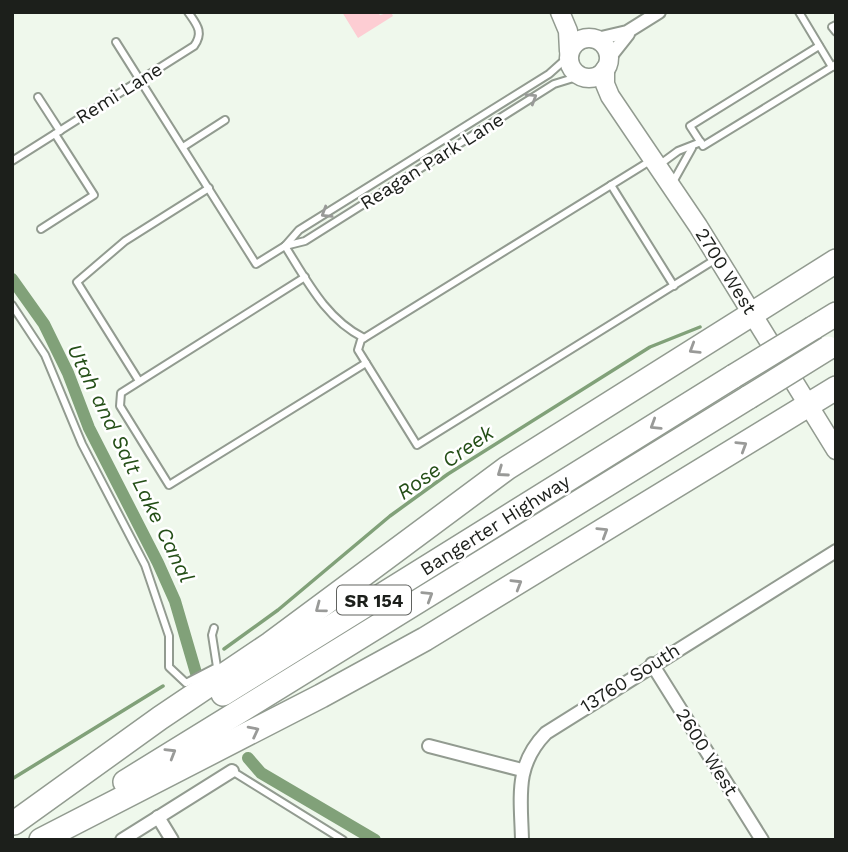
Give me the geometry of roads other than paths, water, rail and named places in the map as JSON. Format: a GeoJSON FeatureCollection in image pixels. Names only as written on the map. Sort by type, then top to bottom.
{"type":"FeatureCollection","features":[{"type":"Feature","properties":{"kind":"highway"},"geometry":{"type":"LineString","coordinates":[[19,829],[160,718],[270,644],[507,468],[836,261]]}},
{"type":"Feature","properties":{"kind":"highway","name":"Bangerter Highway"},"geometry":{"type":"LineString","coordinates":[[19,829],[836,314]]}},
{"type":"Feature","properties":{"kind":"highway","name":"Bangerter Highway"},"geometry":{"type":"LineString","coordinates":[[19,829],[832,345]]}},
{"type":"Feature","properties":{"kind":"highway"},"geometry":{"type":"LineString","coordinates":[[41,840],[321,696],[425,639],[836,388]]}},
{"type":"Feature","properties":{"kind":"main road"},"geometry":{"type":"LineString","coordinates":[[560,13],[576,30],[595,38],[606,47],[607,63],[597,76],[582,77],[571,68],[568,31],[560,13]]}},
{"type":"Feature","properties":{"kind":"main road"},"geometry":{"type":"LineString","coordinates":[[569,54],[576,42],[595,38]]}},
{"type":"Feature","properties":{"kind":"main road","name":"2700 West"},"geometry":{"type":"LineString","coordinates":[[607,63],[605,83],[610,96],[718,258],[836,450]]}},
{"type":"Feature","properties":{"kind":"main road","name":"2700 West"},"geometry":{"type":"LineString","coordinates":[[582,77],[610,96]]}},
{"type":"Feature","properties":{"kind":"street"},"geometry":{"type":"LineString","coordinates":[[595,38],[617,36],[660,12]]}},
{"type":"Feature","properties":{"kind":"street"},"geometry":{"type":"LineString","coordinates":[[607,63],[636,27]]}},
{"type":"Feature","properties":{"kind":"street","name":"13760 South"},"geometry":{"type":"LineString","coordinates":[[522,770],[536,743],[546,733],[836,551]]}},
{"type":"Feature","properties":{"kind":"street","name":"2600 West"},"geometry":{"type":"LineString","coordinates":[[652,664],[762,840]]}},
{"type":"Feature","properties":{"kind":"street"},"geometry":{"type":"LineString","coordinates":[[429,746],[522,770],[522,840]]}},
{"type":"Feature","properties":{"kind":"street"},"geometry":{"type":"LineString","coordinates":[[122,840],[232,771]]}},
{"type":"Feature","properties":{"kind":"street"},"geometry":{"type":"LineString","coordinates":[[158,817],[172,840]]}},
{"type":"Feature","properties":{"kind":"lane","name":"Remi Lane"},"geometry":{"type":"LineString","coordinates":[[12,161],[194,46],[200,38],[200,30],[188,12]]}},
{"type":"Feature","properties":{"kind":"lane"},"geometry":{"type":"LineString","coordinates":[[799,12],[834,65],[703,146],[690,126],[819,46]]}},
{"type":"Feature","properties":{"kind":"lane"},"geometry":{"type":"LineString","coordinates":[[836,25],[832,27],[836,32]]}},
{"type":"Feature","properties":{"kind":"lane","name":"Reagan Park Lane"},"geometry":{"type":"LineString","coordinates":[[116,43],[257,264],[285,246],[299,230],[549,74],[569,54]]}},
{"type":"Feature","properties":{"kind":"lane","name":"Reagan Park Lane"},"geometry":{"type":"LineString","coordinates":[[285,246],[305,241],[554,84],[582,77]]}},
{"type":"Feature","properties":{"kind":"lane"},"geometry":{"type":"LineString","coordinates":[[38,97],[94,195],[41,229]]}},
{"type":"Feature","properties":{"kind":"lane"},"geometry":{"type":"LineString","coordinates":[[183,147],[225,120]]}},
{"type":"Feature","properties":{"kind":"lane"},"geometry":{"type":"LineString","coordinates":[[701,142],[611,185],[364,338],[358,350],[417,445],[718,258]]}},
{"type":"Feature","properties":{"kind":"lane"},"geometry":{"type":"LineString","coordinates":[[671,186],[692,148]]}},
{"type":"Feature","properties":{"kind":"lane"},"geometry":{"type":"LineString","coordinates":[[611,185],[674,286]]}},
{"type":"Feature","properties":{"kind":"lane"},"geometry":{"type":"LineString","coordinates":[[139,381],[77,282],[131,237],[209,188]]}},
{"type":"Feature","properties":{"kind":"lane"},"geometry":{"type":"LineString","coordinates":[[285,246],[335,319],[364,338]]}},
{"type":"Feature","properties":{"kind":"lane"},"geometry":{"type":"LineString","coordinates":[[305,277],[121,393],[119,403],[169,485],[366,363]]}},
{"type":"Feature","properties":{"kind":"lane"},"geometry":{"type":"LineString","coordinates":[[12,305],[45,355],[82,444],[145,565],[169,636],[169,667],[186,683],[217,667],[212,635],[214,628]]}},
{"type":"Feature","properties":{"kind":"lane"},"geometry":{"type":"LineString","coordinates":[[232,771],[343,840]]}},
{"type":"Feature","properties":{"kind":"waterway","name":"Utah and Salt Lake Canal"},"geometry":{"type":"LineString","coordinates":[[12,279],[44,324],[68,373],[89,428],[158,563],[175,601],[196,673]]}},
{"type":"Feature","properties":{"kind":"waterway","name":"Rose Creek"},"geometry":{"type":"LineString","coordinates":[[224,649],[278,610],[390,516],[448,474],[650,347],[700,327]]}},
{"type":"Feature","properties":{"kind":"waterway","name":"Rose Creek"},"geometry":{"type":"LineString","coordinates":[[12,779],[163,686]]}},
{"type":"Feature","properties":{"kind":"waterway","name":"Utah and Salt Lake Canal"},"geometry":{"type":"LineString","coordinates":[[248,758],[261,773],[375,840]]}}]}
